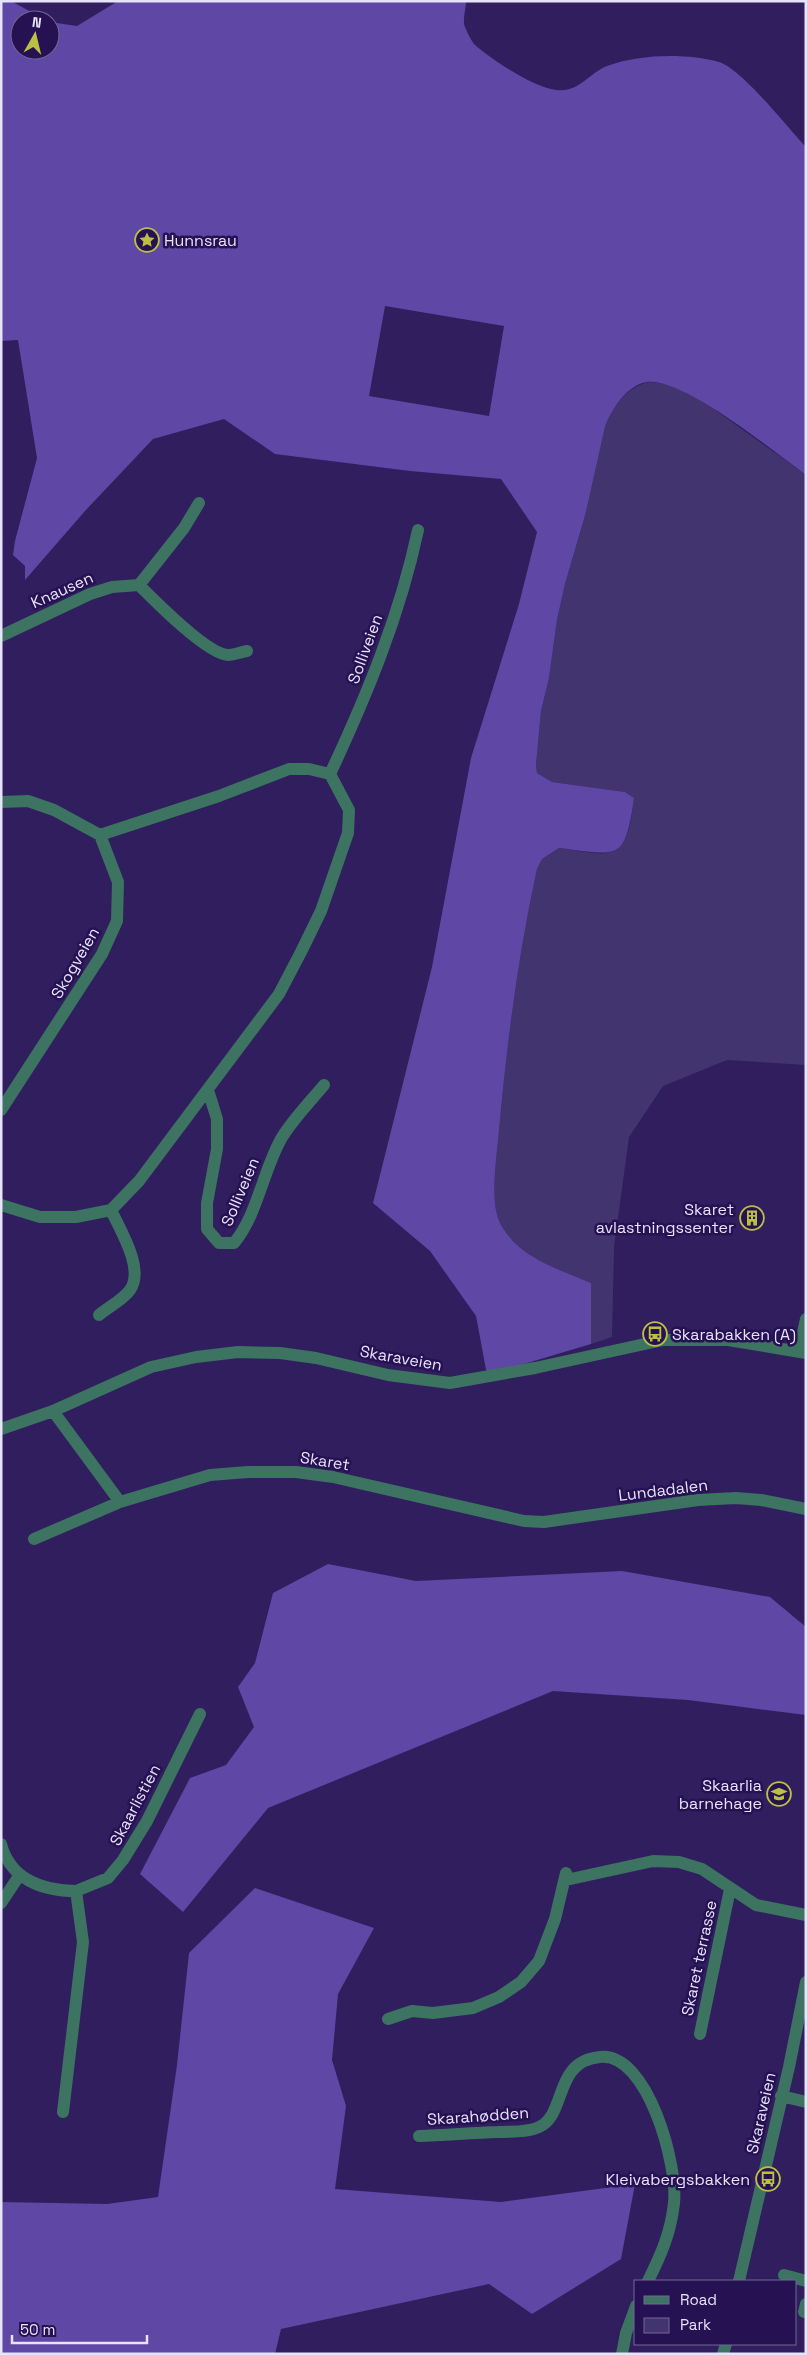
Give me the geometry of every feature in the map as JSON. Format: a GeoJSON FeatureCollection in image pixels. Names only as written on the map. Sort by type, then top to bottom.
{"type":"FeatureCollection","features":[{"type":"Feature","properties":{"kind":"street"},"geometry":{"type":"LineString","coordinates":[[199,503],[184,528],[139,585],[180,624],[213,650],[227,655],[247,651]]}},
{"type":"Feature","properties":{"kind":"street","name":"Solliveien"},"geometry":{"type":"LineString","coordinates":[[330,774],[359,712],[388,635],[407,580],[418,530]]}},
{"type":"Feature","properties":{"kind":"street","name":"Knausen"},"geometry":{"type":"LineString","coordinates":[[1,636],[90,594],[112,587],[139,585]]}},
{"type":"Feature","properties":{"kind":"street"},"geometry":{"type":"LineString","coordinates":[[1,802],[28,800],[54,810],[100,835],[219,796],[289,769],[309,769],[330,774],[349,810],[348,833],[324,902],[280,994],[139,1181],[111,1210],[76,1217],[40,1217],[1,1206]]}},
{"type":"Feature","properties":{"kind":"street","name":"Skogveien"},"geometry":{"type":"LineString","coordinates":[[1,1110],[97,962],[117,922],[118,882],[100,835]]}},
{"type":"Feature","properties":{"kind":"street","name":"Solliveien"},"geometry":{"type":"LineString","coordinates":[[208,1090],[217,1119],[217,1149],[207,1203],[207,1229],[218,1243],[234,1243],[243,1233],[282,1137],[324,1085]]}},
{"type":"Feature","properties":{"kind":"street"},"geometry":{"type":"LineString","coordinates":[[99,1314],[130,1290],[136,1274],[131,1253],[111,1210]]}},
{"type":"Feature","properties":{"kind":"street"},"geometry":{"type":"LineString","coordinates":[[802,1352],[806,1319]]}},
{"type":"Feature","properties":{"kind":"street","name":"Skaraveien"},"geometry":{"type":"LineString","coordinates":[[1,1429],[53,1411],[151,1367],[196,1357],[238,1352],[280,1353],[316,1358],[388,1375],[450,1383],[535,1368],[663,1340],[728,1340],[802,1352]]}},
{"type":"Feature","properties":{"kind":"street"},"geometry":{"type":"LineString","coordinates":[[53,1411],[120,1502]]}},
{"type":"Feature","properties":{"kind":"street","name":"Skaret"},"geometry":{"type":"LineString","coordinates":[[34,1539],[120,1502],[210,1475],[248,1472],[296,1472],[333,1477],[524,1521]]}},
{"type":"Feature","properties":{"kind":"street","name":"Lundadalen"},"geometry":{"type":"LineString","coordinates":[[524,1521],[544,1522],[698,1500],[736,1498],[761,1500],[806,1509]]}},
{"type":"Feature","properties":{"kind":"street","name":"Skaarlistien"},"geometry":{"type":"LineString","coordinates":[[1,1844],[3,1852],[19,1876],[47,1890],[76,1892],[108,1878],[123,1860],[147,1821],[200,1714]]}},
{"type":"Feature","properties":{"kind":"street","name":"Skaret terrasse"},"geometry":{"type":"LineString","coordinates":[[388,2019],[412,2011],[433,2013],[473,2008],[499,1997],[521,1982],[539,1961],[566,1877],[653,1861],[679,1862],[702,1869],[756,1905],[806,1915]]}},
{"type":"Feature","properties":{"kind":"street"},"geometry":{"type":"LineString","coordinates":[[1,1903],[19,1876]]}},
{"type":"Feature","properties":{"kind":"street","name":"Skaret terrasse"},"geometry":{"type":"LineString","coordinates":[[700,2034],[730,1889]]}},
{"type":"Feature","properties":{"kind":"street"},"geometry":{"type":"LineString","coordinates":[[63,2112],[83,1942],[76,1892]]}},
{"type":"Feature","properties":{"kind":"street","name":"Skaraveien"},"geometry":{"type":"LineString","coordinates":[[739,2280],[806,1982]]}},
{"type":"Feature","properties":{"kind":"street","name":"Skarahødden"},"geometry":{"type":"LineString","coordinates":[[419,2136],[522,2131],[539,2128],[547,2122],[566,2078],[575,2067],[588,2060],[600,2057],[615,2059],[628,2066],[636,2076],[658,2118],[666,2139],[674,2180],[674,2202],[669,2236],[648,2280]]}},
{"type":"Feature","properties":{"kind":"street"},"geometry":{"type":"LineString","coordinates":[[781,2096],[806,2102]]}},
{"type":"Feature","properties":{"kind":"street"},"geometry":{"type":"LineString","coordinates":[[784,2275],[806,2281]]}},
{"type":"Feature","properties":{"kind":"street"},"geometry":{"type":"LineString","coordinates":[[622,2354],[626,2332],[634,2311]]}},
{"type":"Feature","properties":{"kind":"green space"},"geometry":{"type":"Polygon","coordinates":[[[649,382],[668,384],[697,397],[806,475],[806,1065],[727,1060],[663,1086],[629,1137],[614,1247],[612,1337],[591,1344],[591,1283],[544,1263],[513,1241],[499,1221],[495,1206],[495,1173],[514,999],[537,869],[542,859],[559,848],[596,853],[606,853],[614,850],[625,839],[630,823],[634,798],[625,792],[552,782],[537,773],[536,765],[541,711],[549,678],[557,620],[565,584],[586,512],[605,427],[616,405],[622,398],[634,388],[649,382]]]}},
{"type":"Feature","properties":{"kind":"shaded area"},"geometry":{"type":"Polygon","coordinates":[[[1,1],[11,1],[28,10],[10,10],[10,60],[60,60],[60,23],[77,26],[118,1],[466,1],[464,24],[474,44],[491,58],[536,84],[556,90],[571,89],[607,66],[648,57],[678,56],[719,62],[729,67],[752,87],[806,147],[806,475],[728,418],[683,391],[663,384],[647,382],[633,388],[621,399],[611,413],[605,427],[586,512],[565,584],[557,620],[549,678],[541,711],[536,765],[537,773],[552,782],[625,792],[634,798],[627,834],[622,844],[615,850],[594,852],[559,848],[542,859],[537,869],[524,934],[510,1032],[502,1098],[494,1196],[500,1223],[513,1241],[544,1263],[591,1283],[591,1344],[487,1375],[476,1316],[430,1251],[373,1203],[432,967],[471,758],[519,604],[537,532],[501,479],[410,471],[275,454],[224,419],[153,439],[85,511],[25,580],[25,566],[13,555],[37,458],[18,340],[1,341],[1,1]],[[385,306],[369,396],[489,416],[504,326],[385,306]]]}},
{"type":"Feature","properties":{"kind":"shaded area"},"geometry":{"type":"Polygon","coordinates":[[[328,1564],[416,1581],[622,1571],[770,1597],[806,1627],[806,1715],[688,1700],[553,1691],[268,1808],[183,1912],[140,1874],[190,1778],[226,1765],[254,1727],[238,1687],[255,1663],[273,1593],[328,1564]]]}},
{"type":"Feature","properties":{"kind":"shaded area"},"geometry":{"type":"Polygon","coordinates":[[[255,1888],[374,1928],[338,1994],[332,2060],[346,2106],[335,2189],[501,2202],[635,2184],[621,2259],[532,2314],[489,2284],[281,2329],[275,2354],[1,2354],[1,2202],[107,2204],[158,2197],[177,2065],[189,1953],[255,1888]]]}},
{"type":"Feature","properties":{"kind":"place","name":"Hunnsrau"},"geometry":{"type":"Point","coordinates":[147,240]}},
{"type":"Feature","properties":{"kind":"place","name":"Skaret avlastningssenter"},"geometry":{"type":"Point","coordinates":[752,1218]}},
{"type":"Feature","properties":{"kind":"place","name":"Skarabakken (A)"},"geometry":{"type":"Point","coordinates":[655,1334]}},
{"type":"Feature","properties":{"kind":"place","name":"Skaarlia barnehage"},"geometry":{"type":"Point","coordinates":[779,1794]}},
{"type":"Feature","properties":{"kind":"place","name":"Kleivabergsbakken"},"geometry":{"type":"Point","coordinates":[768,2179]}}]}
